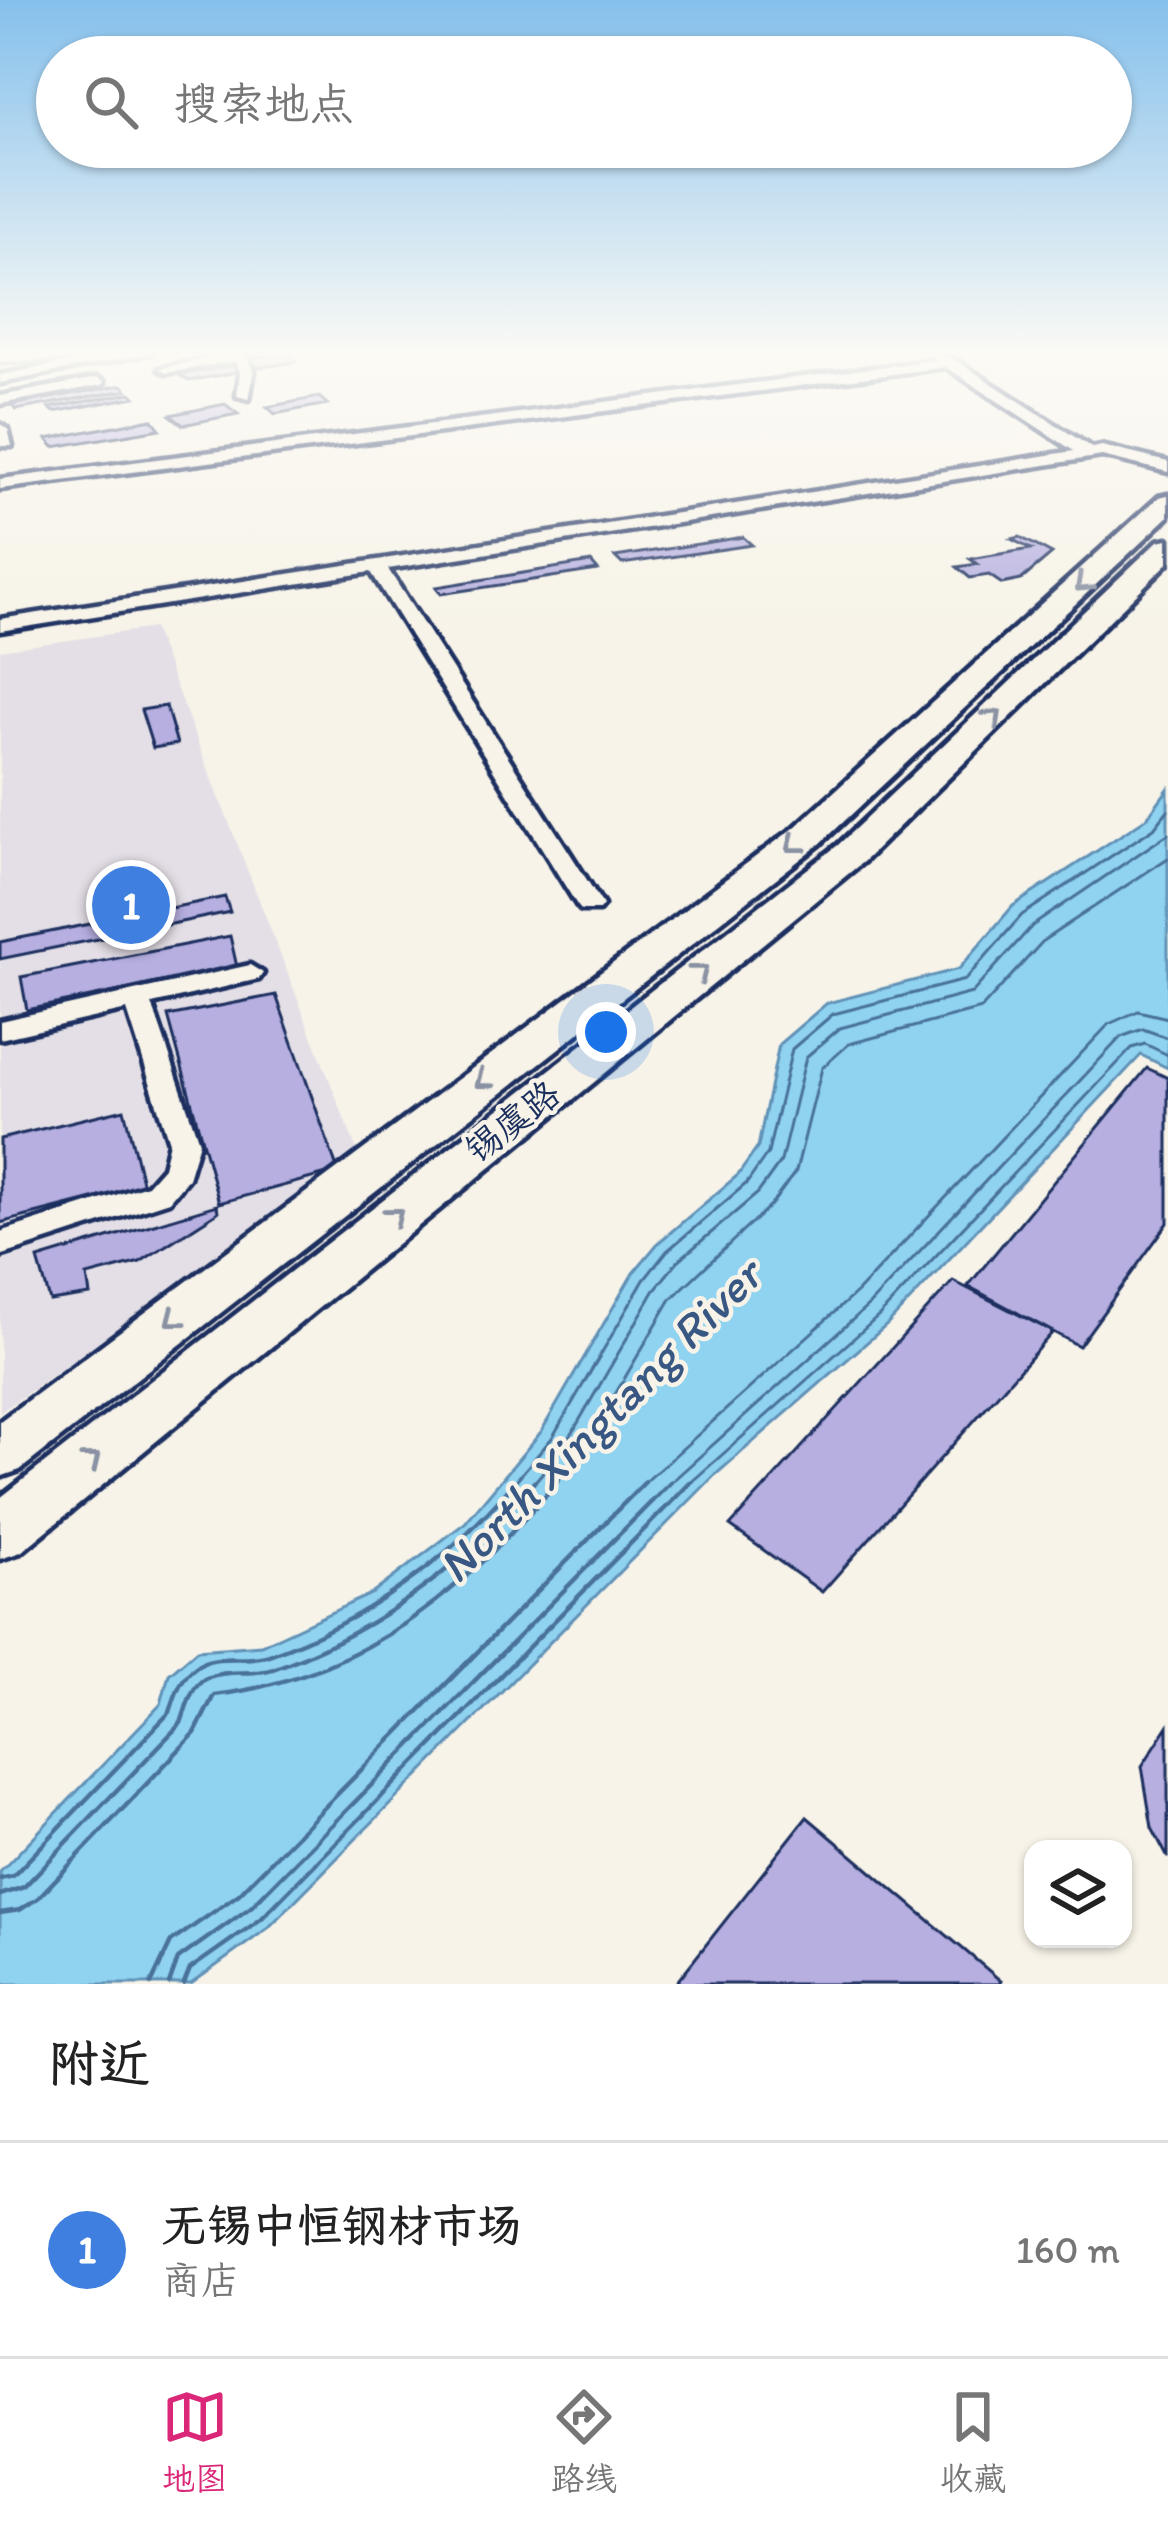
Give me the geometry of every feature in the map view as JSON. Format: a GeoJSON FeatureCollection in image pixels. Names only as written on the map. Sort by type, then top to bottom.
{"type":"FeatureCollection","features":[{"type":"Feature","properties":{"kind":"main road","name":"锡虞路"},"geometry":{"type":"LineString","coordinates":[[0,1453],[807,836],[1168,503]]}},
{"type":"Feature","properties":{"kind":"main road","name":"锡虞路"},"geometry":{"type":"LineString","coordinates":[[0,1533],[850,853],[1168,547]]}},
{"type":"Feature","properties":{"kind":"street"},"geometry":{"type":"LineString","coordinates":[[0,484],[290,446]]}},
{"type":"Feature","properties":{"kind":"street"},"geometry":{"type":"LineString","coordinates":[[1078,446],[1089,453]]}},
{"type":"Feature","properties":{"kind":"street"},"geometry":{"type":"LineString","coordinates":[[0,626],[1089,453],[1127,454],[1168,467]]}},
{"type":"Feature","properties":{"kind":"street"},"geometry":{"type":"LineString","coordinates":[[377,566],[590,905]]}},
{"type":"Feature","properties":{"kind":"street"},"geometry":{"type":"LineString","coordinates":[[0,1030],[250,973]]}},
{"type":"Feature","properties":{"kind":"street"},"geometry":{"type":"LineString","coordinates":[[0,1244],[153,1195],[178,1170],[184,1142],[137,999]]}},
{"type":"Feature","properties":{"kind":"shaded area"},"geometry":{"type":"Polygon","coordinates":[[[153,628],[361,1161],[0,1412],[0,650],[153,628]]]}},
{"type":"Feature","properties":{"kind":"water","name":"North Xingtang River"},"geometry":{"type":"Polygon","coordinates":[[[1168,789],[1168,1068],[1141,1055],[888,1324],[714,1476],[268,1928],[191,1984],[0,1984],[0,1872],[161,1704],[169,1674],[197,1650],[261,1645],[373,1593],[465,1523],[541,1432],[633,1273],[659,1242],[738,1175],[758,1147],[779,1044],[827,1003],[959,969],[1013,906],[1147,818],[1168,789]]]}},
{"type":"Feature","properties":{"kind":"building"},"geometry":{"type":"Polygon","coordinates":[[[743,537],[752,545],[622,564],[615,557],[743,537]]]}},
{"type":"Feature","properties":{"kind":"building"},"geometry":{"type":"Polygon","coordinates":[[[1020,537],[1052,554],[1021,580],[1002,584],[989,575],[970,578],[957,567],[977,564],[970,559],[1031,549],[1011,539],[1020,537]]]}},
{"type":"Feature","properties":{"kind":"building"},"geometry":{"type":"Polygon","coordinates":[[[591,562],[598,570],[441,594],[436,587],[591,562]]]}},
{"type":"Feature","properties":{"kind":"building"},"geometry":{"type":"Polygon","coordinates":[[[166,706],[177,744],[153,748],[141,710],[166,706]]]}},
{"type":"Feature","properties":{"kind":"building"},"geometry":{"type":"Polygon","coordinates":[[[225,897],[230,912],[0,959],[0,942],[225,897]]]}},
{"type":"Feature","properties":{"kind":"building"},"geometry":{"type":"Polygon","coordinates":[[[230,936],[237,967],[27,1010],[21,977],[230,936]]]}},
{"type":"Feature","properties":{"kind":"building"},"geometry":{"type":"Polygon","coordinates":[[[276,995],[338,1171],[219,1203],[168,1016],[276,995]]]}},
{"type":"Feature","properties":{"kind":"building"},"geometry":{"type":"Polygon","coordinates":[[[1147,1068],[1168,1078],[1168,1223],[1079,1346],[968,1286],[1147,1068]]]}},
{"type":"Feature","properties":{"kind":"building"},"geometry":{"type":"Polygon","coordinates":[[[124,1109],[143,1186],[0,1223],[0,1139],[124,1109]]]}},
{"type":"Feature","properties":{"kind":"building"},"geometry":{"type":"Polygon","coordinates":[[[217,1205],[218,1212],[140,1262],[87,1276],[90,1295],[50,1301],[38,1259],[217,1205]]]}},
{"type":"Feature","properties":{"kind":"building"},"geometry":{"type":"Polygon","coordinates":[[[953,1281],[1053,1332],[822,1592],[730,1526],[953,1281]]]}},
{"type":"Feature","properties":{"kind":"building"},"geometry":{"type":"Polygon","coordinates":[[[1168,1726],[1168,1858],[1152,1828],[1142,1766],[1168,1726]]]}},
{"type":"Feature","properties":{"kind":"building"},"geometry":{"type":"Polygon","coordinates":[[[807,1817],[1001,1981],[999,1984],[675,1984],[807,1817]]]}},
{"type":"Feature","properties":{"kind":"place","name":"无锡中恒钢材市场"},"geometry":{"type":"Point","coordinates":[131,905]}}]}
